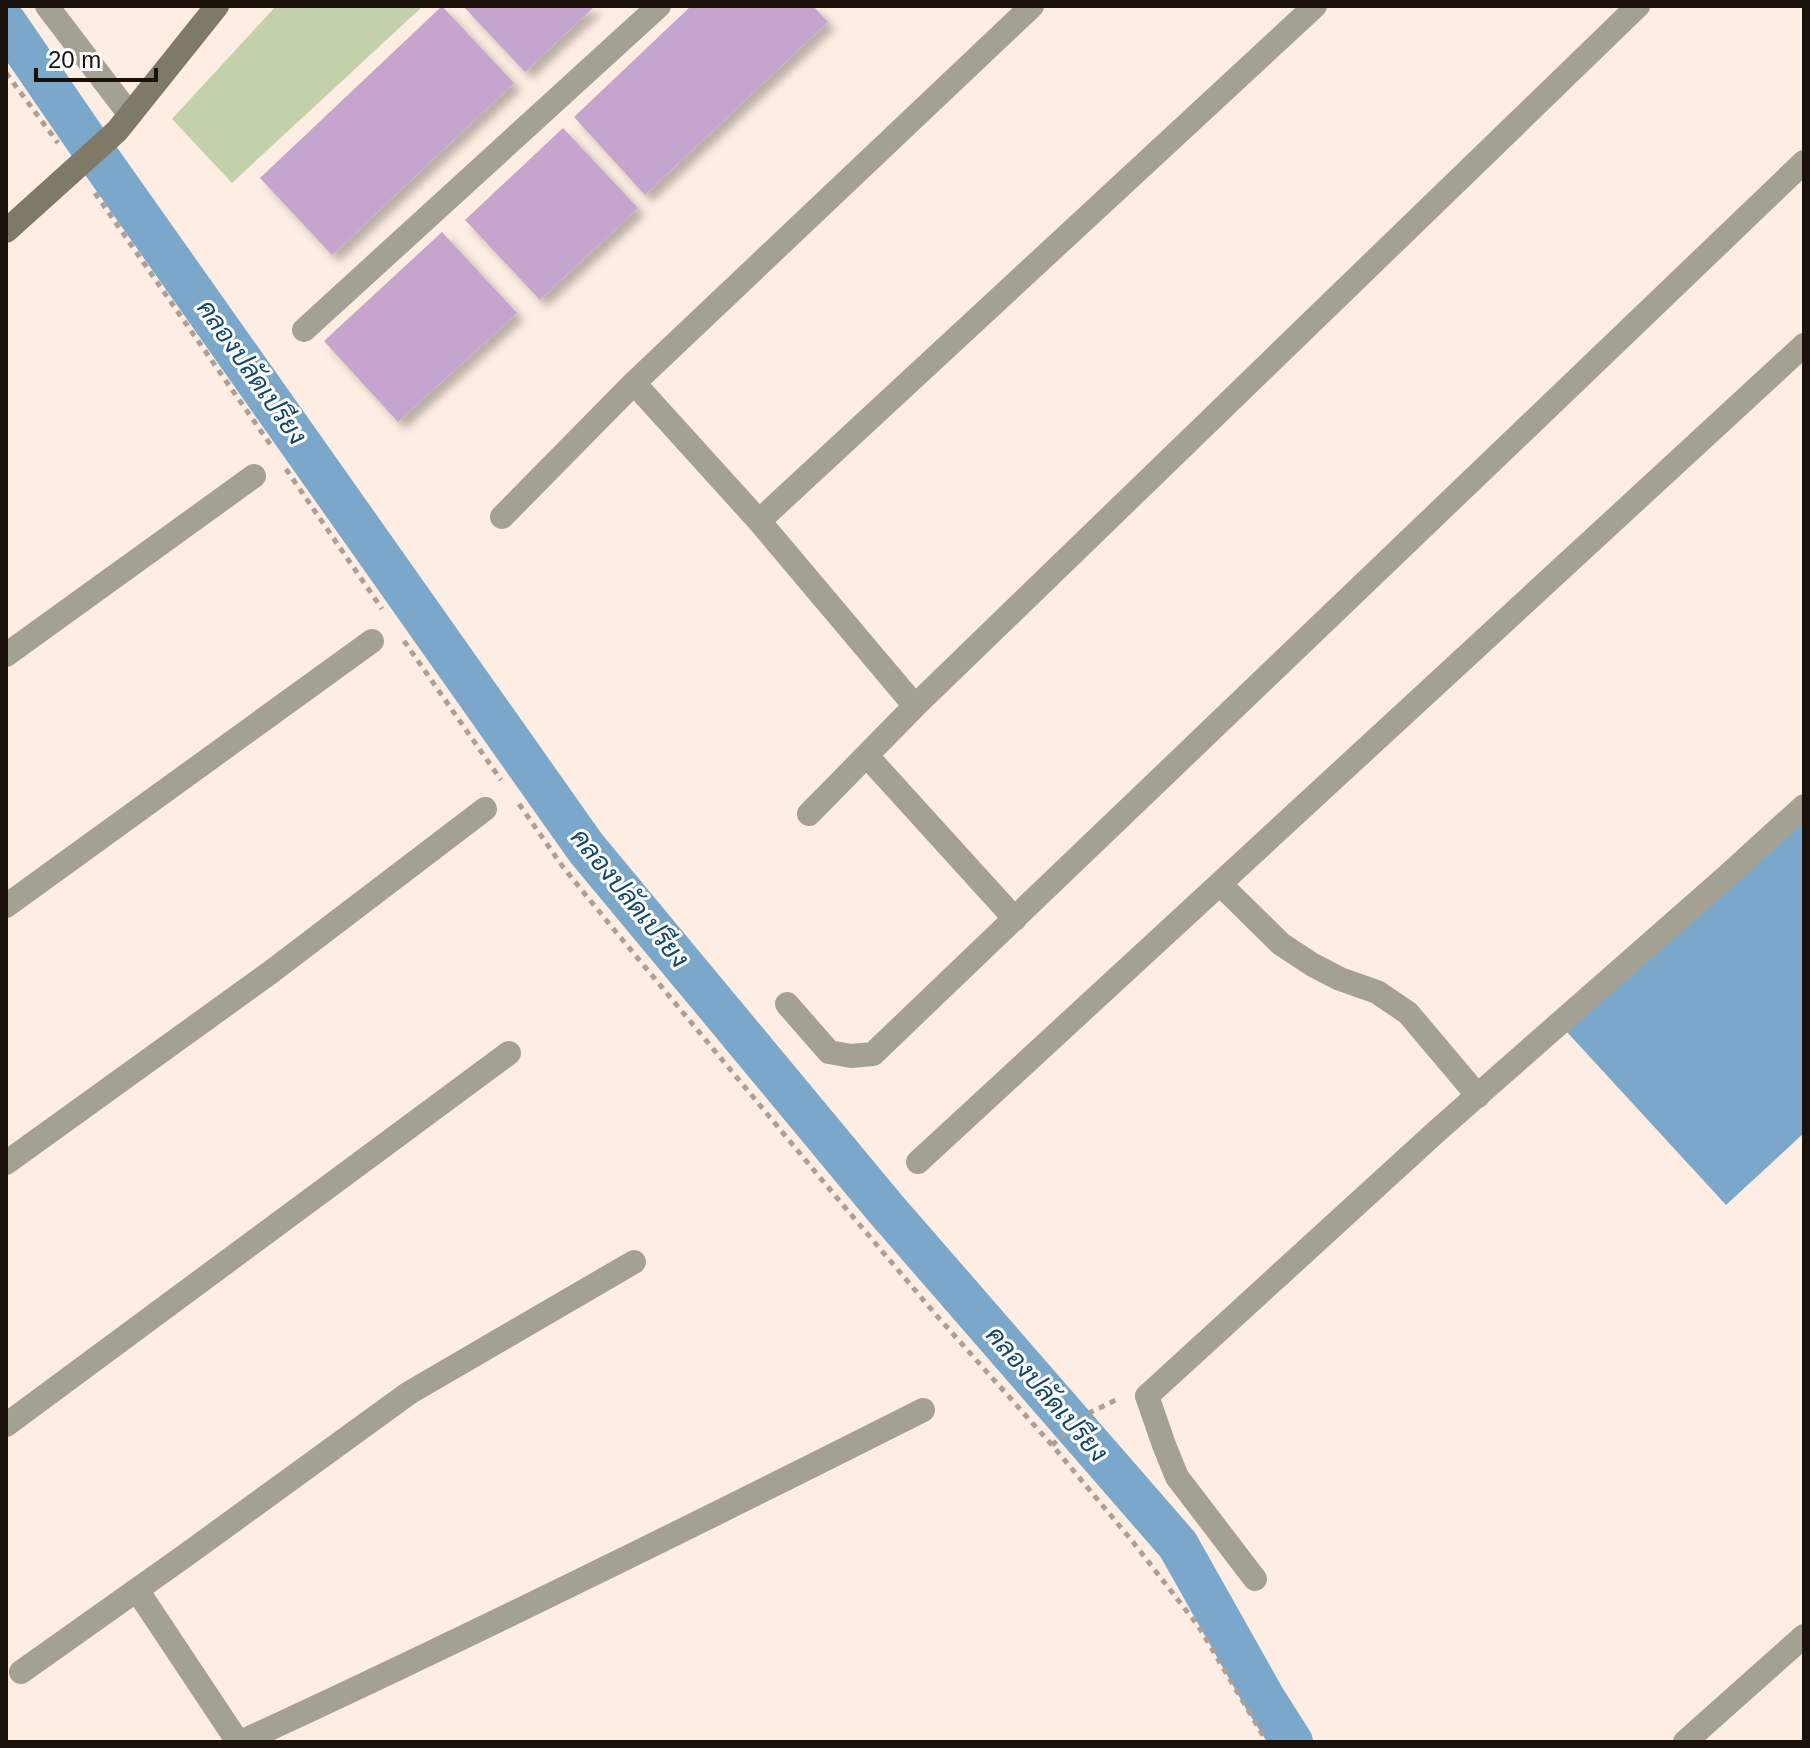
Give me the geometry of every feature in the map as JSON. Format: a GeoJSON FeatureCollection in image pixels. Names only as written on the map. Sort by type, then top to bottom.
{"type":"FeatureCollection","features":[{"type":"Feature","properties":{"kind":"street"},"geometry":{"type":"LineString","coordinates":[[47,6],[123,123]]}},
{"type":"Feature","properties":{"kind":"street"},"geometry":{"type":"LineString","coordinates":[[14,225],[123,123],[217,6]]}},
{"type":"Feature","properties":{"kind":"street"},"geometry":{"type":"LineString","coordinates":[[304,330],[659,6]]}},
{"type":"Feature","properties":{"kind":"street"},"geometry":{"type":"LineString","coordinates":[[502,517],[634,383],[1032,6]]}},
{"type":"Feature","properties":{"kind":"street"},"geometry":{"type":"LineString","coordinates":[[759,521],[1315,6]]}},
{"type":"Feature","properties":{"kind":"street"},"geometry":{"type":"LineString","coordinates":[[809,814],[915,706],[1638,6]]}},
{"type":"Feature","properties":{"kind":"street"},"geometry":{"type":"LineString","coordinates":[[787,1004],[829,1052],[851,1056],[873,1054],[1804,162]]}},
{"type":"Feature","properties":{"kind":"street"},"geometry":{"type":"LineString","coordinates":[[918,1162],[1804,345]]}},
{"type":"Feature","properties":{"kind":"street"},"geometry":{"type":"LineString","coordinates":[[634,383],[759,521],[915,706]]}},
{"type":"Feature","properties":{"kind":"street"},"geometry":{"type":"LineString","coordinates":[[6,655],[254,476]]}},
{"type":"Feature","properties":{"kind":"street"},"geometry":{"type":"LineString","coordinates":[[6,906],[372,641]]}},
{"type":"Feature","properties":{"kind":"street"},"geometry":{"type":"LineString","coordinates":[[867,756],[1015,919]]}},
{"type":"Feature","properties":{"kind":"street"},"geometry":{"type":"LineString","coordinates":[[1255,1579],[1177,1477],[1147,1396],[1804,806]]}},
{"type":"Feature","properties":{"kind":"street"},"geometry":{"type":"LineString","coordinates":[[6,1163],[271,972],[485,809]]}},
{"type":"Feature","properties":{"kind":"street"},"geometry":{"type":"LineString","coordinates":[[1220,884],[1281,944],[1340,979],[1377,992],[1408,1013],[1478,1096]]}},
{"type":"Feature","properties":{"kind":"street"},"geometry":{"type":"LineString","coordinates":[[6,1425],[509,1053]]}},
{"type":"Feature","properties":{"kind":"street"},"geometry":{"type":"LineString","coordinates":[[21,1672],[409,1393],[634,1262]]}},
{"type":"Feature","properties":{"kind":"street"},"geometry":{"type":"LineString","coordinates":[[137,1590],[239,1742],[407,1665],[923,1410]]}},
{"type":"Feature","properties":{"kind":"street"},"geometry":{"type":"LineString","coordinates":[[1685,1742],[1804,1636]]}},
{"type":"Feature","properties":{"kind":"path"},"geometry":{"type":"LineString","coordinates":[[6,73],[62,149]]}},
{"type":"Feature","properties":{"kind":"path"},"geometry":{"type":"LineString","coordinates":[[90,187],[384,613]]}},
{"type":"Feature","properties":{"kind":"path"},"geometry":{"type":"LineString","coordinates":[[402,638],[504,783]]}},
{"type":"Feature","properties":{"kind":"path"},"geometry":{"type":"LineString","coordinates":[[512,795],[563,867],[611,926],[907,1280],[1133,1542],[1199,1627],[1267,1742]]}},
{"type":"Feature","properties":{"kind":"path"},"geometry":{"type":"LineString","coordinates":[[1052,1445],[1091,1412]]}},
{"type":"Feature","properties":{"kind":"green space"},"geometry":{"type":"Polygon","coordinates":[[[276,6],[423,6],[232,183],[172,119],[276,6]]]}},
{"type":"Feature","properties":{"kind":"water"},"geometry":{"type":"Polygon","coordinates":[[[1804,810],[1804,1133],[1726,1205],[1566,1031],[1804,810]]]}},
{"type":"Feature","properties":{"kind":"building"},"geometry":{"type":"Polygon","coordinates":[[[442,6],[514,83],[332,255],[260,178],[442,6]]]}},
{"type":"Feature","properties":{"kind":"building"},"geometry":{"type":"Polygon","coordinates":[[[463,6],[595,6],[525,72],[463,6]]]}},
{"type":"Feature","properties":{"kind":"building"},"geometry":{"type":"Polygon","coordinates":[[[691,6],[813,6],[828,22],[645,195],[574,117],[691,6]]]}},
{"type":"Feature","properties":{"kind":"building"},"geometry":{"type":"Polygon","coordinates":[[[563,128],[638,208],[540,300],[465,220],[563,128]]]}},
{"type":"Feature","properties":{"kind":"building"},"geometry":{"type":"Polygon","coordinates":[[[442,232],[517,313],[398,422],[324,341],[442,232]]]}},
{"type":"Feature","properties":{"kind":"waterway","name":"คลองปลัดเปรียง"},"geometry":{"type":"LineString","coordinates":[[6,23],[586,848],[885,1208],[1178,1545],[1292,1742]]}}]}
